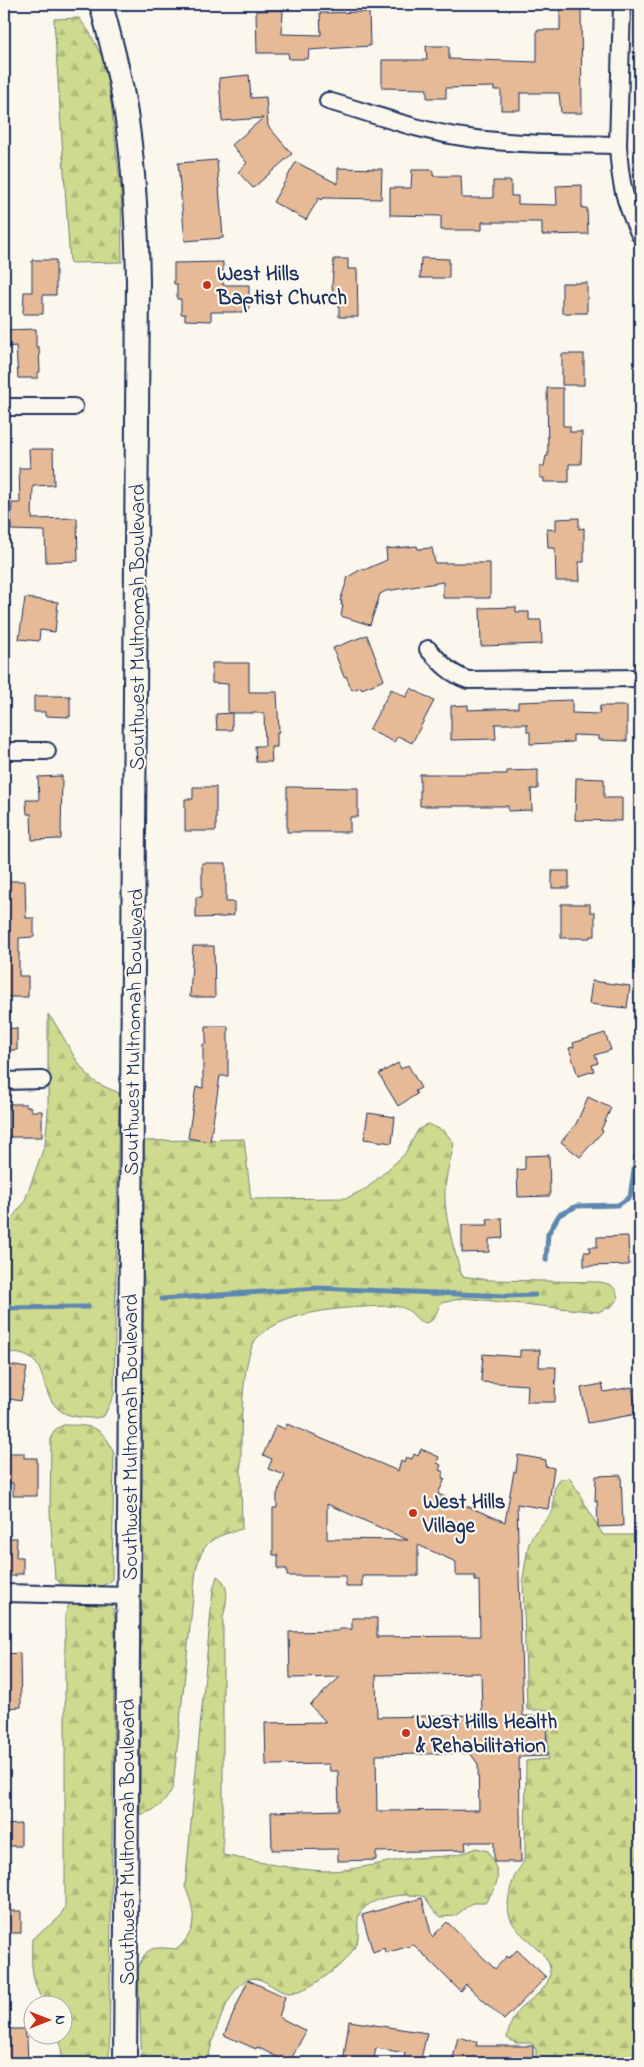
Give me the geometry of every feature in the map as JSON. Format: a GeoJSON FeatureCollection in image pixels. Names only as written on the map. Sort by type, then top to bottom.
{"type":"FeatureCollection","features":[{"type":"Feature","properties":{"kind":"main road","name":"Southwest Multnomah Boulevard"},"geometry":{"type":"LineString","coordinates":[[101,4],[113,48],[128,127],[136,197],[138,264],[136,773],[125,2063]]}},
{"type":"Feature","properties":{"kind":"street"},"geometry":{"type":"LineString","coordinates":[[622,4],[618,145],[622,188],[626,204],[640,235]]}},
{"type":"Feature","properties":{"kind":"street"},"geometry":{"type":"LineString","coordinates":[[328,101],[430,130],[467,138],[505,143],[618,145]]}},
{"type":"Feature","properties":{"kind":"street"},"geometry":{"type":"LineString","coordinates":[[4,407],[74,407]]}},
{"type":"Feature","properties":{"kind":"street"},"geometry":{"type":"LineString","coordinates":[[428,649],[448,670],[468,680],[640,678]]}},
{"type":"Feature","properties":{"kind":"street"},"geometry":{"type":"LineString","coordinates":[[4,751],[47,751]]}},
{"type":"Feature","properties":{"kind":"street"},"geometry":{"type":"LineString","coordinates":[[4,1080],[42,1080]]}},
{"type":"Feature","properties":{"kind":"street"},"geometry":{"type":"LineString","coordinates":[[4,1592],[129,1596]]}},
{"type":"Feature","properties":{"kind":"green space"},"geometry":{"type":"Polygon","coordinates":[[[79,18],[90,33],[107,67],[121,192],[122,262],[70,263],[54,19],[79,18]]]}},
{"type":"Feature","properties":{"kind":"green space"},"geometry":{"type":"Polygon","coordinates":[[[48,1014],[87,1074],[97,1083],[119,1093],[114,1395],[104,1416],[98,1418],[78,1417],[65,1413],[56,1407],[46,1390],[36,1363],[24,1355],[4,1352],[4,1236],[10,1220],[24,1203],[45,1144],[48,1113],[48,1014]]]}},
{"type":"Feature","properties":{"kind":"green space"},"geometry":{"type":"Polygon","coordinates":[[[428,1124],[444,1131],[454,1143],[447,1176],[445,1204],[449,1229],[462,1276],[489,1280],[600,1282],[612,1286],[618,1298],[612,1306],[598,1312],[464,1298],[441,1303],[433,1319],[425,1323],[407,1310],[393,1306],[322,1311],[286,1320],[271,1327],[258,1337],[251,1350],[243,1398],[241,1428],[242,1529],[211,1541],[202,1552],[199,1560],[196,1570],[173,1787],[160,1806],[140,1815],[144,1141],[244,1139],[251,1199],[347,1198],[367,1188],[404,1155],[418,1130],[428,1124]]]}},
{"type":"Feature","properties":{"kind":"green space"},"geometry":{"type":"Polygon","coordinates":[[[63,1425],[95,1429],[106,1438],[114,1454],[112,1580],[101,1586],[64,1587],[55,1578],[50,1512],[51,1437],[56,1429],[63,1425]]]}},
{"type":"Feature","properties":{"kind":"green space"},"geometry":{"type":"Polygon","coordinates":[[[570,1478],[603,1535],[640,1535],[640,2063],[536,2063],[536,2050],[532,2043],[516,2043],[507,2038],[511,2023],[517,2013],[546,1985],[550,1973],[549,1964],[545,1956],[515,1926],[510,1917],[508,1907],[511,1886],[523,1863],[525,1854],[526,1761],[548,1759],[548,1710],[527,1710],[523,1578],[528,1547],[532,1536],[553,1511],[554,1490],[560,1479],[570,1478]]]}},
{"type":"Feature","properties":{"kind":"green space"},"geometry":{"type":"Polygon","coordinates":[[[217,1576],[225,1584],[227,1595],[223,1618],[223,1855],[288,1867],[326,1871],[413,1858],[461,1854],[476,1848],[488,1851],[497,1872],[497,1878],[494,1889],[485,1903],[472,1903],[455,1916],[441,1917],[432,1909],[425,1897],[399,1895],[371,1903],[359,1915],[356,1945],[342,1964],[316,1983],[297,1992],[290,1993],[278,1990],[266,1982],[254,1978],[241,1984],[224,2010],[215,2032],[207,2063],[142,2063],[138,1969],[144,1955],[152,1949],[177,1949],[189,1935],[192,1928],[193,1912],[185,1887],[213,1590],[217,1576]]]}},
{"type":"Feature","properties":{"kind":"green space"},"geometry":{"type":"Polygon","coordinates":[[[105,1600],[112,1605],[115,1618],[109,2063],[62,2063],[60,2044],[72,2044],[72,1994],[39,1994],[33,1973],[32,1939],[59,1918],[65,1907],[65,1614],[70,1602],[105,1600]]]}},
{"type":"Feature","properties":{"kind":"building"},"geometry":{"type":"Polygon","coordinates":[[[560,7],[581,7],[582,113],[561,113],[559,93],[520,93],[520,110],[501,110],[501,90],[494,90],[494,87],[446,88],[446,98],[427,98],[427,89],[382,88],[382,60],[427,60],[426,46],[449,46],[449,59],[537,62],[537,30],[560,30],[560,7]]]}},
{"type":"Feature","properties":{"kind":"building"},"geometry":{"type":"Polygon","coordinates":[[[283,10],[282,34],[321,35],[320,13],[369,12],[370,46],[309,50],[308,59],[289,59],[288,53],[257,53],[256,11],[283,10]]]}},
{"type":"Feature","properties":{"kind":"building"},"geometry":{"type":"Polygon","coordinates":[[[249,75],[251,98],[266,97],[268,126],[292,154],[253,188],[238,172],[247,163],[232,145],[263,118],[222,121],[219,78],[249,75]]]}},
{"type":"Feature","properties":{"kind":"building"},"geometry":{"type":"Polygon","coordinates":[[[217,160],[223,238],[185,241],[178,163],[217,160]]]}},
{"type":"Feature","properties":{"kind":"building"},"geometry":{"type":"Polygon","coordinates":[[[296,162],[338,184],[338,168],[382,169],[381,199],[323,198],[322,200],[319,198],[306,220],[273,202],[296,162]]]}},
{"type":"Feature","properties":{"kind":"building"},"geometry":{"type":"Polygon","coordinates":[[[412,170],[433,170],[433,176],[461,176],[462,198],[493,198],[493,181],[511,181],[511,196],[518,196],[518,204],[557,205],[556,186],[582,185],[582,208],[587,208],[588,234],[542,235],[542,222],[482,222],[482,230],[441,230],[441,216],[390,215],[390,188],[411,188],[412,170]]]}},
{"type":"Feature","properties":{"kind":"building"},"geometry":{"type":"Polygon","coordinates":[[[421,258],[449,259],[449,278],[420,278],[421,258]]]}},
{"type":"Feature","properties":{"kind":"building"},"geometry":{"type":"Polygon","coordinates":[[[334,259],[348,259],[348,269],[357,269],[358,317],[339,317],[339,298],[333,298],[334,259]]]}},
{"type":"Feature","properties":{"kind":"building"},"geometry":{"type":"Polygon","coordinates":[[[32,260],[56,260],[56,295],[43,295],[43,314],[23,314],[24,292],[32,292],[32,260]]]}},
{"type":"Feature","properties":{"kind":"building","name":"West Hills Baptist Church"},"geometry":{"type":"Polygon","coordinates":[[[223,262],[223,285],[249,285],[249,312],[211,312],[211,321],[185,320],[185,314],[181,314],[181,299],[177,299],[177,284],[174,284],[174,263],[223,262]]]}},
{"type":"Feature","properties":{"kind":"building"},"geometry":{"type":"Polygon","coordinates":[[[562,283],[587,283],[587,313],[562,313],[562,283]]]}},
{"type":"Feature","properties":{"kind":"building"},"geometry":{"type":"Polygon","coordinates":[[[36,329],[36,347],[39,347],[40,372],[38,372],[38,378],[18,378],[16,346],[4,347],[4,330],[36,329]]]}},
{"type":"Feature","properties":{"kind":"building"},"geometry":{"type":"Polygon","coordinates":[[[562,354],[584,354],[584,385],[562,385],[562,354]]]}},
{"type":"Feature","properties":{"kind":"building"},"geometry":{"type":"Polygon","coordinates":[[[547,388],[563,388],[563,426],[570,426],[570,432],[582,432],[581,464],[569,464],[569,482],[544,482],[544,478],[540,478],[540,466],[544,466],[546,456],[548,456],[547,388]]]}},
{"type":"Feature","properties":{"kind":"building"},"geometry":{"type":"Polygon","coordinates":[[[29,449],[53,449],[54,485],[33,486],[32,519],[77,518],[78,561],[46,562],[45,531],[11,530],[12,503],[20,503],[19,468],[30,468],[29,449]]]}},
{"type":"Feature","properties":{"kind":"building"},"geometry":{"type":"Polygon","coordinates":[[[579,518],[579,529],[584,528],[584,562],[579,562],[580,581],[556,581],[555,548],[548,548],[547,529],[556,530],[556,519],[579,518]]]}},
{"type":"Feature","properties":{"kind":"building"},"geometry":{"type":"Polygon","coordinates":[[[417,546],[418,549],[432,548],[435,563],[490,563],[490,598],[443,598],[443,582],[386,591],[380,594],[370,625],[341,616],[343,605],[341,605],[342,601],[340,601],[348,577],[363,568],[364,570],[387,560],[386,549],[417,546]]]}},
{"type":"Feature","properties":{"kind":"building"},"geometry":{"type":"Polygon","coordinates":[[[25,598],[58,602],[55,632],[40,630],[39,641],[19,639],[25,598]]]}},
{"type":"Feature","properties":{"kind":"building"},"geometry":{"type":"Polygon","coordinates":[[[516,607],[516,612],[529,612],[529,620],[541,620],[542,644],[481,646],[480,608],[516,607]]]}},
{"type":"Feature","properties":{"kind":"building"},"geometry":{"type":"Polygon","coordinates":[[[367,635],[384,680],[362,689],[361,687],[352,690],[346,676],[344,677],[333,648],[367,635]]]}},
{"type":"Feature","properties":{"kind":"building"},"geometry":{"type":"Polygon","coordinates":[[[212,663],[249,663],[249,692],[277,692],[279,732],[277,732],[277,747],[271,747],[272,762],[256,762],[255,746],[265,746],[264,713],[228,713],[228,684],[212,683],[212,663]]]}},
{"type":"Feature","properties":{"kind":"building"},"geometry":{"type":"Polygon","coordinates":[[[411,688],[434,701],[412,743],[398,736],[394,742],[369,730],[391,689],[406,697],[411,688]]]}},
{"type":"Feature","properties":{"kind":"building"},"geometry":{"type":"Polygon","coordinates":[[[34,696],[70,696],[70,717],[45,716],[45,712],[34,712],[34,696]]]}},
{"type":"Feature","properties":{"kind":"building"},"geometry":{"type":"Polygon","coordinates":[[[572,700],[572,713],[599,714],[600,706],[627,706],[627,741],[599,740],[599,736],[573,735],[573,742],[530,744],[530,732],[527,732],[527,724],[495,724],[496,739],[451,740],[451,706],[468,705],[468,710],[518,708],[518,702],[572,700]]]}},
{"type":"Feature","properties":{"kind":"building"},"geometry":{"type":"Polygon","coordinates":[[[232,713],[232,730],[217,730],[216,714],[232,713]]]}},
{"type":"Feature","properties":{"kind":"building"},"geometry":{"type":"Polygon","coordinates":[[[538,770],[538,789],[531,789],[532,810],[508,811],[508,806],[420,806],[420,774],[507,774],[507,771],[538,770]]]}},
{"type":"Feature","properties":{"kind":"building"},"geometry":{"type":"Polygon","coordinates":[[[62,776],[61,839],[32,840],[31,814],[27,814],[26,800],[39,800],[38,777],[62,776]]]}},
{"type":"Feature","properties":{"kind":"building"},"geometry":{"type":"Polygon","coordinates":[[[576,778],[604,779],[604,798],[622,798],[622,821],[575,820],[576,778]]]}},
{"type":"Feature","properties":{"kind":"building"},"geometry":{"type":"Polygon","coordinates":[[[193,787],[216,787],[216,831],[185,831],[185,799],[193,799],[193,787]]]}},
{"type":"Feature","properties":{"kind":"building"},"geometry":{"type":"Polygon","coordinates":[[[287,787],[358,788],[358,817],[350,817],[350,832],[287,832],[287,787]]]}},
{"type":"Feature","properties":{"kind":"building"},"geometry":{"type":"Polygon","coordinates":[[[202,863],[226,863],[226,902],[234,902],[234,915],[196,918],[196,897],[202,897],[202,863]]]}},
{"type":"Feature","properties":{"kind":"building"},"geometry":{"type":"Polygon","coordinates":[[[552,871],[569,871],[569,888],[552,888],[552,871]]]}},
{"type":"Feature","properties":{"kind":"building"},"geometry":{"type":"Polygon","coordinates":[[[4,881],[25,881],[26,918],[34,918],[34,937],[19,938],[19,976],[28,976],[28,997],[4,997],[4,881]]]}},
{"type":"Feature","properties":{"kind":"building"},"geometry":{"type":"Polygon","coordinates":[[[561,904],[590,904],[590,912],[595,912],[595,936],[590,936],[590,938],[561,938],[561,904]]]}},
{"type":"Feature","properties":{"kind":"building"},"geometry":{"type":"Polygon","coordinates":[[[193,946],[214,946],[215,997],[190,997],[193,946]]]}},
{"type":"Feature","properties":{"kind":"building"},"geometry":{"type":"Polygon","coordinates":[[[592,981],[630,986],[627,1008],[589,1004],[592,981]]]}},
{"type":"Feature","properties":{"kind":"building"},"geometry":{"type":"Polygon","coordinates":[[[206,1026],[228,1026],[228,1076],[220,1076],[210,1142],[188,1138],[196,1087],[203,1088],[203,1044],[206,1044],[206,1026]]]}},
{"type":"Feature","properties":{"kind":"building"},"geometry":{"type":"Polygon","coordinates":[[[17,1028],[17,1050],[4,1050],[4,1029],[17,1028]]]}},
{"type":"Feature","properties":{"kind":"building"},"geometry":{"type":"Polygon","coordinates":[[[605,1033],[611,1050],[595,1055],[598,1063],[592,1065],[594,1071],[578,1076],[569,1048],[574,1047],[573,1043],[605,1033]]]}},
{"type":"Feature","properties":{"kind":"building"},"geometry":{"type":"Polygon","coordinates":[[[398,1063],[401,1069],[408,1065],[421,1088],[415,1091],[417,1094],[398,1106],[379,1074],[398,1063]]]}},
{"type":"Feature","properties":{"kind":"building"},"geometry":{"type":"Polygon","coordinates":[[[588,1097],[611,1108],[601,1130],[603,1131],[580,1157],[561,1142],[576,1124],[588,1097]]]}},
{"type":"Feature","properties":{"kind":"building"},"geometry":{"type":"Polygon","coordinates":[[[8,1104],[26,1104],[26,1107],[31,1107],[31,1111],[42,1111],[42,1137],[8,1137],[8,1104]]]}},
{"type":"Feature","properties":{"kind":"building"},"geometry":{"type":"Polygon","coordinates":[[[368,1113],[395,1117],[392,1143],[364,1139],[368,1113]]]}},
{"type":"Feature","properties":{"kind":"building"},"geometry":{"type":"Polygon","coordinates":[[[549,1155],[550,1196],[518,1197],[517,1170],[525,1169],[525,1156],[549,1155]]]}},
{"type":"Feature","properties":{"kind":"building"},"geometry":{"type":"Polygon","coordinates":[[[502,1218],[503,1238],[489,1239],[489,1252],[462,1253],[462,1225],[488,1225],[487,1219],[502,1218]]]}},
{"type":"Feature","properties":{"kind":"building"},"geometry":{"type":"Polygon","coordinates":[[[628,1236],[629,1265],[584,1266],[584,1252],[590,1252],[589,1247],[597,1247],[597,1237],[628,1236]]]}},
{"type":"Feature","properties":{"kind":"building"},"geometry":{"type":"Polygon","coordinates":[[[520,1350],[540,1350],[539,1367],[556,1367],[555,1402],[527,1402],[528,1385],[481,1382],[483,1354],[520,1357],[520,1350]]]}},
{"type":"Feature","properties":{"kind":"building"},"geometry":{"type":"Polygon","coordinates":[[[4,1364],[27,1368],[21,1401],[4,1398],[4,1364]]]}},
{"type":"Feature","properties":{"kind":"building"},"geometry":{"type":"Polygon","coordinates":[[[602,1384],[604,1392],[632,1387],[637,1414],[588,1423],[581,1388],[602,1384]]]}},
{"type":"Feature","properties":{"kind":"building"},"geometry":{"type":"Polygon","coordinates":[[[287,1424],[398,1471],[401,1461],[404,1463],[406,1457],[412,1459],[414,1454],[418,1456],[421,1449],[439,1457],[437,1463],[441,1465],[439,1470],[444,1472],[442,1478],[445,1479],[438,1494],[505,1522],[518,1455],[546,1460],[545,1466],[554,1468],[548,1509],[517,1504],[523,1716],[546,1716],[547,1756],[519,1757],[521,1862],[494,1862],[494,1842],[465,1842],[466,1850],[376,1852],[376,1860],[338,1861],[338,1849],[272,1850],[271,1812],[339,1810],[338,1771],[330,1771],[329,1764],[266,1765],[265,1723],[326,1722],[310,1705],[340,1677],[290,1678],[289,1632],[352,1629],[352,1618],[377,1618],[377,1637],[480,1636],[479,1581],[475,1581],[475,1576],[456,1576],[456,1562],[418,1545],[418,1576],[362,1576],[362,1587],[346,1587],[346,1576],[287,1576],[287,1569],[278,1569],[278,1555],[273,1555],[273,1508],[277,1508],[277,1494],[285,1475],[268,1469],[272,1459],[263,1455],[276,1425],[285,1429],[287,1424]],[[327,1504],[327,1539],[408,1540],[327,1504]],[[481,1673],[376,1675],[377,1717],[482,1715],[481,1673]],[[470,1753],[376,1755],[377,1811],[479,1810],[478,1764],[470,1753]]]}},
{"type":"Feature","properties":{"kind":"building"},"geometry":{"type":"Polygon","coordinates":[[[4,1453],[24,1453],[24,1458],[37,1458],[37,1496],[13,1496],[13,1483],[4,1483],[4,1453]]]}},
{"type":"Feature","properties":{"kind":"building"},"geometry":{"type":"Polygon","coordinates":[[[621,1475],[623,1526],[598,1527],[597,1500],[595,1501],[596,1476],[621,1475]]]}},
{"type":"Feature","properties":{"kind":"building"},"geometry":{"type":"Polygon","coordinates":[[[4,1538],[17,1538],[16,1557],[23,1557],[23,1574],[4,1576],[4,1538]]]}},
{"type":"Feature","properties":{"kind":"building"},"geometry":{"type":"Polygon","coordinates":[[[20,1653],[21,1707],[4,1708],[4,1654],[20,1653]]]}},
{"type":"Feature","properties":{"kind":"building"},"geometry":{"type":"Polygon","coordinates":[[[21,1824],[21,1846],[4,1846],[4,1825],[21,1824]]]}},
{"type":"Feature","properties":{"kind":"building"},"geometry":{"type":"Polygon","coordinates":[[[422,1898],[432,1937],[447,1922],[495,1969],[507,1956],[509,1958],[517,1950],[546,1977],[504,2020],[466,1984],[460,1991],[414,1945],[385,1953],[384,1948],[373,1952],[362,1915],[422,1898]]]}},
{"type":"Feature","properties":{"kind":"building"},"geometry":{"type":"Polygon","coordinates":[[[4,1911],[21,1911],[21,1933],[4,1933],[4,1911]]]}},
{"type":"Feature","properties":{"kind":"building"},"geometry":{"type":"Polygon","coordinates":[[[248,1980],[285,1997],[279,2017],[306,2031],[289,2063],[257,2047],[256,2049],[224,2035],[248,1980]]]}},
{"type":"Feature","properties":{"kind":"building"},"geometry":{"type":"Polygon","coordinates":[[[349,2021],[427,2033],[420,2063],[403,2063],[405,2053],[376,2048],[373,2063],[343,2063],[349,2021]]]}},
{"type":"Feature","properties":{"kind":"building"},"geometry":{"type":"Polygon","coordinates":[[[4,2029],[22,2029],[22,2044],[27,2044],[28,2063],[4,2063],[4,2029]]]}},
{"type":"Feature","properties":{"kind":"building"},"geometry":{"type":"Polygon","coordinates":[[[458,2037],[477,2042],[476,2046],[533,2046],[533,2063],[452,2063],[458,2037]]]}},
{"type":"Feature","properties":{"kind":"waterway"},"geometry":{"type":"LineString","coordinates":[[546,1260],[548,1234],[559,1215],[577,1206],[618,1205],[630,1197],[636,1156]]}},
{"type":"Feature","properties":{"kind":"waterway"},"geometry":{"type":"LineString","coordinates":[[162,1299],[317,1288],[507,1296],[535,1295]]}},
{"type":"Feature","properties":{"kind":"waterway"},"geometry":{"type":"LineString","coordinates":[[4,1308],[88,1307]]}},
{"type":"Feature","properties":{"kind":"place","name":"West Hills Baptist Church"},"geometry":{"type":"Point","coordinates":[207,285]}},
{"type":"Feature","properties":{"kind":"place","name":"West Hills Village"},"geometry":{"type":"Point","coordinates":[413,1513]}},
{"type":"Feature","properties":{"kind":"place","name":"West Hills Health & Rehabilitation"},"geometry":{"type":"Point","coordinates":[406,1733]}}]}
